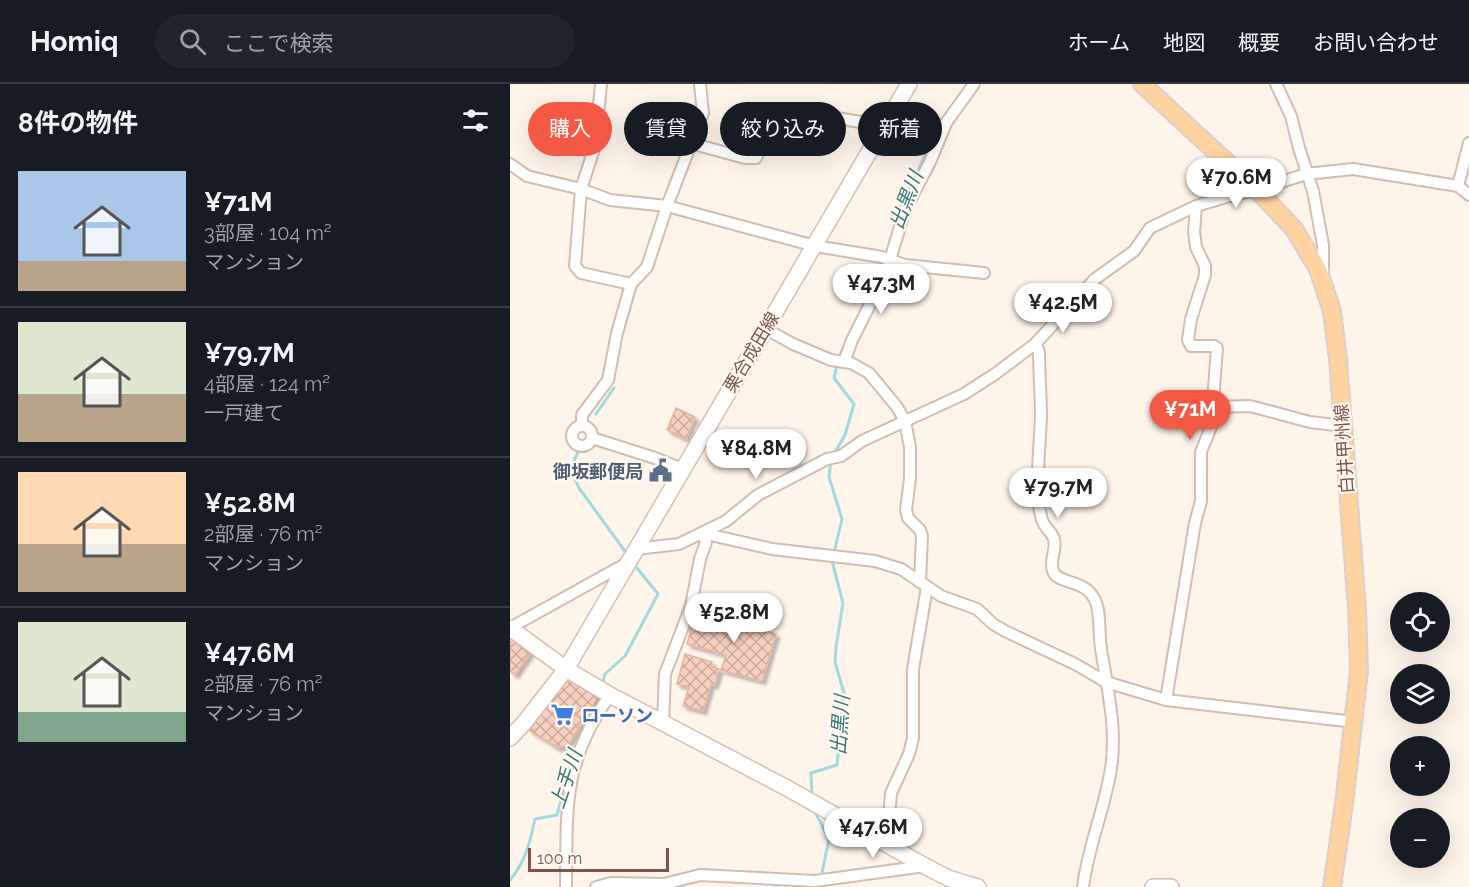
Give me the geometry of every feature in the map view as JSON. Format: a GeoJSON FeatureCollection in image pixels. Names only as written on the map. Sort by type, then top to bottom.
{"type":"FeatureCollection","features":[{"type":"Feature","properties":{"kind":"main road","name":"栗合成田線"},"geometry":{"type":"LineString","coordinates":[[898,102],[909,84]]}},
{"type":"Feature","properties":{"kind":"main road","name":"白井甲州線"},"geometry":{"type":"LineString","coordinates":[[1142,84],[1257,190],[1301,238],[1323,280],[1332,310],[1336,331],[1359,671],[1332,887]]}},
{"type":"Feature","properties":{"kind":"main road","name":"栗合成田線"},"geometry":{"type":"LineString","coordinates":[[510,738],[566,669],[867,156]]}},
{"type":"Feature","properties":{"kind":"main road"},"geometry":{"type":"LineString","coordinates":[[511,630],[566,669],[610,695],[812,802],[925,866],[971,886]]}},
{"type":"Feature","properties":{"kind":"main road"},"geometry":{"type":"LineString","coordinates":[[1154,887],[1172,887]]}},
{"type":"Feature","properties":{"kind":"street"},"geometry":{"type":"LineString","coordinates":[[601,84],[595,146],[581,189],[575,266],[581,273],[631,284]]}},
{"type":"Feature","properties":{"kind":"street"},"geometry":{"type":"LineString","coordinates":[[700,84],[702,102]]}},
{"type":"Feature","properties":{"kind":"street"},"geometry":{"type":"LineString","coordinates":[[942,132],[946,123],[974,84]]}},
{"type":"Feature","properties":{"kind":"street"},"geometry":{"type":"LineString","coordinates":[[1276,84],[1284,98],[1313,191],[1321,231],[1323,280]]}},
{"type":"Feature","properties":{"kind":"street"},"geometry":{"type":"LineString","coordinates":[[1284,98],[1287,84]]}},
{"type":"Feature","properties":{"kind":"street"},"geometry":{"type":"LineString","coordinates":[[708,148],[745,158],[756,158],[760,151],[763,122],[769,116],[801,112],[858,122]]}},
{"type":"Feature","properties":{"kind":"street"},"geometry":{"type":"LineString","coordinates":[[1458,186],[1469,143]]}},
{"type":"Feature","properties":{"kind":"street"},"geometry":{"type":"LineString","coordinates":[[582,425],[582,415],[608,380],[617,333],[631,284],[647,267],[685,156]]}},
{"type":"Feature","properties":{"kind":"street"},"geometry":{"type":"LineString","coordinates":[[844,362],[852,340],[886,273],[886,258],[905,210],[931,156]]}},
{"type":"Feature","properties":{"kind":"street"},"geometry":{"type":"LineString","coordinates":[[510,164],[527,176],[581,189],[610,200],[667,207],[815,246],[886,258],[906,265],[984,273]]}},
{"type":"Feature","properties":{"kind":"street"},"geometry":{"type":"LineString","coordinates":[[636,549],[679,544],[726,521],[758,495],[827,459],[839,456],[862,441],[964,394],[1035,344],[1095,279],[1134,251],[1150,228],[1196,206],[1306,174],[1353,169],[1458,186],[1469,195]]}},
{"type":"Feature","properties":{"kind":"street"},"geometry":{"type":"LineString","coordinates":[[1166,700],[1195,523],[1201,501],[1201,452],[1210,427],[1217,348],[1191,346],[1188,340],[1191,319],[1205,275],[1205,266],[1196,247],[1194,232],[1196,206]]}},
{"type":"Feature","properties":{"kind":"street"},"geometry":{"type":"LineString","coordinates":[[766,328],[793,344],[832,360],[851,363],[869,373],[897,407],[905,421],[910,447],[910,478],[906,510],[908,518],[920,530],[922,536],[924,585],[913,669],[913,738],[909,754],[891,793],[887,845]]}},
{"type":"Feature","properties":{"kind":"street"},"geometry":{"type":"LineString","coordinates":[[1035,344],[1039,352],[1041,414],[1039,496],[1042,522],[1054,538],[1053,571],[1057,576],[1088,590],[1098,610],[1101,652],[1113,722],[1112,764],[1085,865],[1083,887]]}},
{"type":"Feature","properties":{"kind":"street"},"geometry":{"type":"LineString","coordinates":[[1213,407],[1250,406],[1310,422],[1343,426]]}},
{"type":"Feature","properties":{"kind":"street"},"geometry":{"type":"LineString","coordinates":[[582,425],[590,429],[592,438],[585,446],[574,444],[571,434],[575,428],[582,425]]}},
{"type":"Feature","properties":{"kind":"street"},"geometry":{"type":"LineString","coordinates":[[592,438],[682,469]]}},
{"type":"Feature","properties":{"kind":"street"},"geometry":{"type":"LineString","coordinates":[[702,533],[772,549],[875,561],[891,565],[941,596],[976,609],[1005,631],[1075,664],[1106,682],[1166,700],[1354,722]]}},
{"type":"Feature","properties":{"kind":"street"},"geometry":{"type":"LineString","coordinates":[[663,722],[664,674],[694,593],[697,570],[706,542],[702,533]]}},
{"type":"Feature","properties":{"kind":"street"},"geometry":{"type":"LineString","coordinates":[[511,630],[517,624],[627,563]]}},
{"type":"Feature","properties":{"kind":"street"},"geometry":{"type":"LineString","coordinates":[[566,887],[567,800],[577,754],[588,728],[610,695]]}},
{"type":"Feature","properties":{"kind":"street"},"geometry":{"type":"LineString","coordinates":[[596,887],[610,883],[664,884],[700,875],[820,880],[925,866]]}},
{"type":"Feature","properties":{"kind":"building"},"geometry":{"type":"Polygon","coordinates":[[[676,408],[695,417],[686,439],[667,430],[676,408]]]}},
{"type":"Feature","properties":{"kind":"building"},"geometry":{"type":"Polygon","coordinates":[[[696,611],[776,634],[762,681],[721,670],[726,655],[687,644],[696,611]]]}},
{"type":"Feature","properties":{"kind":"building"},"geometry":{"type":"Polygon","coordinates":[[[513,639],[531,652],[515,675],[510,671],[510,643],[513,639]]]}},
{"type":"Feature","properties":{"kind":"building"},"geometry":{"type":"Polygon","coordinates":[[[685,654],[712,662],[711,666],[719,669],[715,685],[711,684],[703,711],[683,706],[689,687],[677,684],[685,654]]]}},
{"type":"Feature","properties":{"kind":"building","name":"ローソン"},"geometry":{"type":"Polygon","coordinates":[[[568,678],[596,695],[596,700],[568,745],[558,748],[529,730],[568,678]]]}},
{"type":"Feature","properties":{"kind":"waterway","name":"出黒川"},"geometry":{"type":"LineString","coordinates":[[942,119],[955,102]]}},
{"type":"Feature","properties":{"kind":"waterway","name":"出黒川"},"geometry":{"type":"LineString","coordinates":[[905,200],[924,156]]}},
{"type":"Feature","properties":{"kind":"waterway","name":"出黒川"},"geometry":{"type":"LineString","coordinates":[[839,357],[885,260]]}},
{"type":"Feature","properties":{"kind":"waterway","name":"出黒川"},"geometry":{"type":"LineString","coordinates":[[834,454],[845,435],[854,404],[834,378],[837,364]]}},
{"type":"Feature","properties":{"kind":"waterway","name":"上手川"},"geometry":{"type":"LineString","coordinates":[[596,414],[614,388]]}},
{"type":"Feature","properties":{"kind":"waterway","name":"上手川"},"geometry":{"type":"LineString","coordinates":[[578,452],[570,469],[579,488],[627,554]]}},
{"type":"Feature","properties":{"kind":"waterway","name":"出黒川"},"geometry":{"type":"LineString","coordinates":[[812,796],[811,773],[837,765],[844,693],[835,662],[843,603],[832,561],[842,519],[829,477],[831,460]]}},
{"type":"Feature","properties":{"kind":"waterway","name":"上手川"},"geometry":{"type":"LineString","coordinates":[[603,681],[605,674],[625,656],[658,594],[637,568]]}},
{"type":"Feature","properties":{"kind":"waterway","name":"上手川"},"geometry":{"type":"LineString","coordinates":[[579,740],[599,698]]}},
{"type":"Feature","properties":{"kind":"waterway","name":"上手川"},"geometry":{"type":"LineString","coordinates":[[510,880],[524,858],[535,819],[557,815],[569,769]]}},
{"type":"Feature","properties":{"kind":"waterway","name":"出黒川"},"geometry":{"type":"LineString","coordinates":[[813,808],[829,839],[821,878]]}},
{"type":"Feature","properties":{"kind":"place","name":"御坂郵便局"},"geometry":{"type":"Point","coordinates":[661,471]}},
{"type":"Feature","properties":{"kind":"place","name":"ローソン"},"geometry":{"type":"Point","coordinates":[563,715]}}]}
